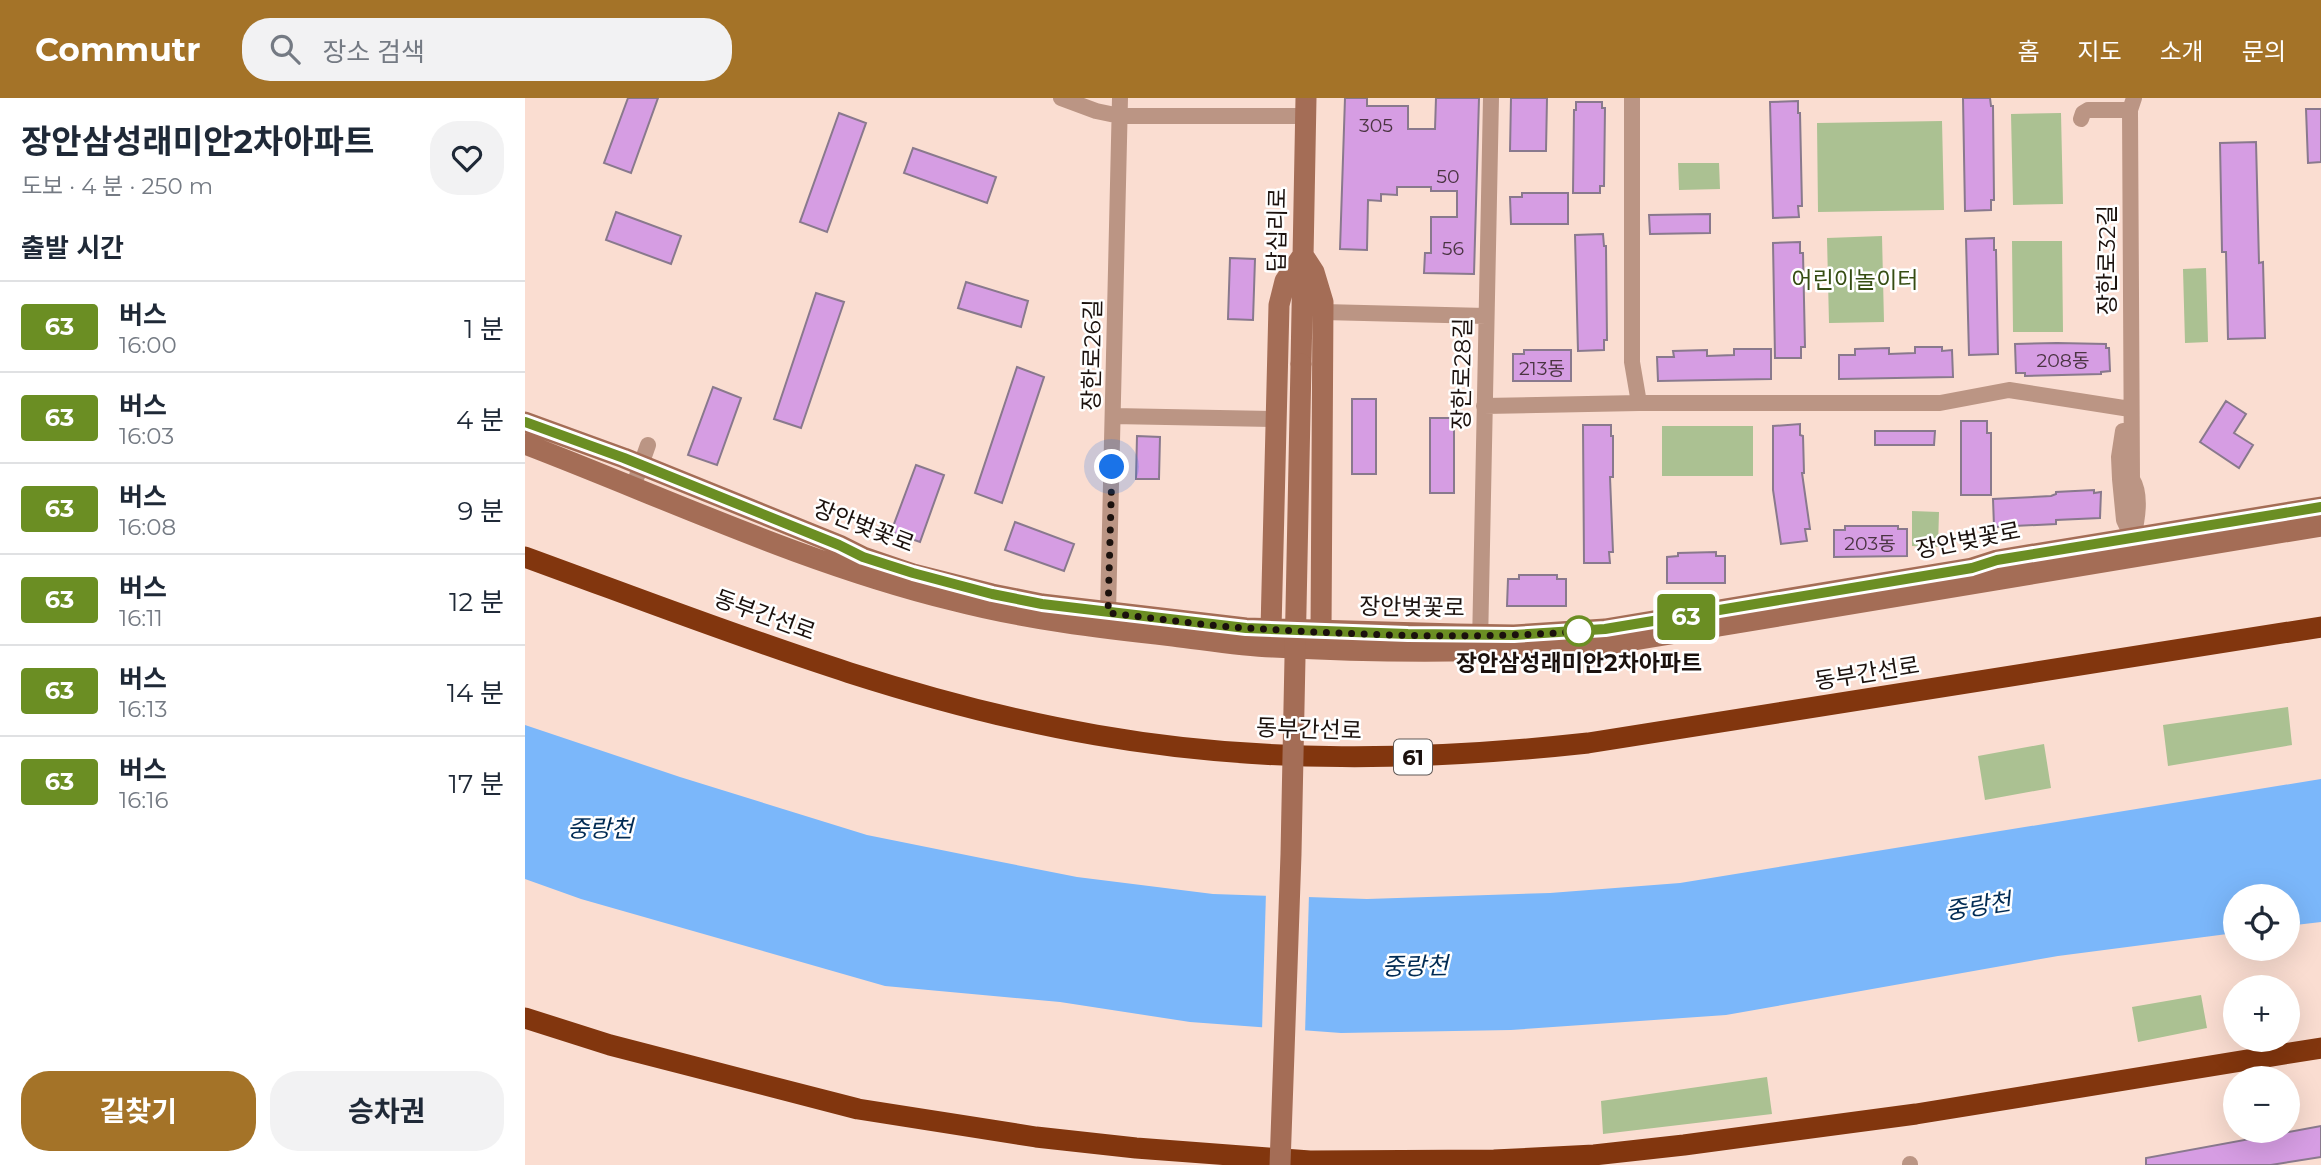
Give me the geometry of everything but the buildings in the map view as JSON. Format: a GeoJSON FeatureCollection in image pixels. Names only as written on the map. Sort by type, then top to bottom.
{"type":"FeatureCollection","features":[{"type":"Feature","properties":{"kind":"highway","name":"동부간선로"},"geometry":{"type":"LineString","coordinates":[[525,557],[798,656],[904,691],[995,714],[1096,735],[1173,746],[1253,754],[1336,758],[1517,751],[1588,743],[2321,627]]}},
{"type":"Feature","properties":{"kind":"highway"},"geometry":{"type":"LineString","coordinates":[[525,1018],[623,1049],[857,1110],[1036,1137],[1177,1152],[1310,1161],[1594,1155],[1684,1145],[1916,1114],[2321,1048]]}},
{"type":"Feature","properties":{"kind":"street"},"geometry":{"type":"LineString","coordinates":[[1061,98],[1096,111],[1120,116],[1306,107]]}},
{"type":"Feature","properties":{"kind":"street","name":"장한로26길"},"geometry":{"type":"LineString","coordinates":[[1108,613],[1121,98]]}},
{"type":"Feature","properties":{"kind":"street","name":"장한로28길"},"geometry":{"type":"LineString","coordinates":[[1480,642],[1491,98]]}},
{"type":"Feature","properties":{"kind":"street"},"geometry":{"type":"LineString","coordinates":[[1632,98],[1632,362],[1639,403]]}},
{"type":"Feature","properties":{"kind":"street"},"geometry":{"type":"LineString","coordinates":[[2081,119],[2083,113],[2088,110],[2130,102]]}},
{"type":"Feature","properties":{"kind":"street","name":"장한로32길"},"geometry":{"type":"LineString","coordinates":[[2130,102],[2130,409],[2132,479],[2136,486],[2137,518],[2134,548]]}},
{"type":"Feature","properties":{"kind":"street","name":"답십리로"},"geometry":{"type":"LineString","coordinates":[[1280,1165],[1291,854],[1306,107]]}},
{"type":"Feature","properties":{"kind":"street"},"geometry":{"type":"LineString","coordinates":[[1271,628],[1280,298],[1285,281],[1303,255],[1314,272],[1324,312],[1321,631]]}},
{"type":"Feature","properties":{"kind":"street"},"geometry":{"type":"LineString","coordinates":[[1324,312],[1486,316]]}},
{"type":"Feature","properties":{"kind":"street"},"geometry":{"type":"LineString","coordinates":[[1484,406],[1940,403],[2009,390],[2130,409]]}},
{"type":"Feature","properties":{"kind":"street","name":"장한로32길"},"geometry":{"type":"LineString","coordinates":[[2130,409],[2122,432],[2119,457],[2124,520],[2134,548]]}},
{"type":"Feature","properties":{"kind":"street"},"geometry":{"type":"LineString","coordinates":[[1113,416],[1276,419]]}},
{"type":"Feature","properties":{"kind":"street","name":"장안벚꽃로"},"geometry":{"type":"LineString","coordinates":[[525,422],[645,455],[863,557],[913,573],[1017,599],[1108,613],[1246,628],[1480,642]]}},
{"type":"Feature","properties":{"kind":"street","name":"장안벚꽃로"},"geometry":{"type":"LineString","coordinates":[[525,444],[677,506],[878,580],[953,601],[1037,619],[1271,647],[1480,642],[1605,629],[1972,568],[1997,560],[2134,548],[2321,526]]}},
{"type":"Feature","properties":{"kind":"street"},"geometry":{"type":"LineString","coordinates":[[633,487],[645,455]]}},
{"type":"Feature","properties":{"kind":"street","name":"장안벚꽃로"},"geometry":{"type":"LineString","coordinates":[[2134,548],[2321,507]]}},
{"type":"Feature","properties":{"kind":"green space"},"geometry":{"type":"Polygon","coordinates":[[[2061,113],[2063,204],[2013,205],[2011,114],[2061,113]]]}},
{"type":"Feature","properties":{"kind":"green space"},"geometry":{"type":"Polygon","coordinates":[[[1942,121],[1944,210],[1818,212],[1817,123],[1942,121]]]}},
{"type":"Feature","properties":{"kind":"green space"},"geometry":{"type":"Polygon","coordinates":[[[1678,163],[1719,163],[1720,189],[1679,190],[1678,163]]]}},
{"type":"Feature","properties":{"kind":"green space","name":"어린이놀이터"},"geometry":{"type":"Polygon","coordinates":[[[1882,236],[1884,322],[1829,323],[1827,238],[1882,236]]]}},
{"type":"Feature","properties":{"kind":"green space"},"geometry":{"type":"Polygon","coordinates":[[[2012,241],[2062,241],[2063,332],[2013,332],[2012,241]]]}},
{"type":"Feature","properties":{"kind":"green space"},"geometry":{"type":"Polygon","coordinates":[[[2206,268],[2208,342],[2185,343],[2183,269],[2206,268]]]}},
{"type":"Feature","properties":{"kind":"green space"},"geometry":{"type":"Polygon","coordinates":[[[1662,426],[1753,426],[1753,476],[1662,476],[1662,426]]]}},
{"type":"Feature","properties":{"kind":"green space"},"geometry":{"type":"Polygon","coordinates":[[[1912,511],[1939,512],[1938,547],[1912,546],[1912,511]]]}},
{"type":"Feature","properties":{"kind":"green space"},"geometry":{"type":"Polygon","coordinates":[[[2288,707],[2292,745],[2168,766],[2163,725],[2288,707]]]}},
{"type":"Feature","properties":{"kind":"green space"},"geometry":{"type":"Polygon","coordinates":[[[2044,744],[2051,788],[1985,800],[1978,756],[2044,744]]]}},
{"type":"Feature","properties":{"kind":"green space"},"geometry":{"type":"Polygon","coordinates":[[[2201,995],[2207,1028],[2138,1042],[2132,1007],[2201,995]]]}},
{"type":"Feature","properties":{"kind":"green space"},"geometry":{"type":"Polygon","coordinates":[[[1767,1077],[1772,1114],[1603,1134],[1601,1101],[1767,1077]]]}},
{"type":"Feature","properties":{"kind":"water","name":"중랑천"},"geometry":{"type":"Polygon","coordinates":[[[525,725],[867,835],[1077,877],[1213,894],[1367,899],[1550,893],[1680,883],[2321,779],[2321,922],[2300,924],[2300,884],[2223,884],[2223,935],[2058,956],[1726,1015],[1511,1030],[1341,1033],[1190,1022],[1060,1002],[885,986],[581,899],[525,879],[525,725]]]}},
{"type":"Feature","properties":{"kind":"pier"},"geometry":{"type":"Polygon","coordinates":[[[1266,892],[1309,894],[1305,1034],[1262,1031],[1266,892]]]}},
{"type":"Feature","properties":{"kind":"bus line","name":"63"},"geometry":{"type":"LineString","coordinates":[[525,422],[624,458],[863,557],[913,573],[1042,604],[1246,628],[1481,635],[1605,629],[1972,568],[1997,560],[2321,507]]}},
{"type":"Feature","properties":{"kind":"place","name":"장안삼성래미안2차아파트"},"geometry":{"type":"Point","coordinates":[1579,631]}},
{"type":"Feature","properties":{"kind":"route"},"geometry":{"type":"LineString","coordinates":[[1112,467],[1108,613],[1246,628],[1349,632],[1514,635],[1584,631],[1579,631]]}}]}
